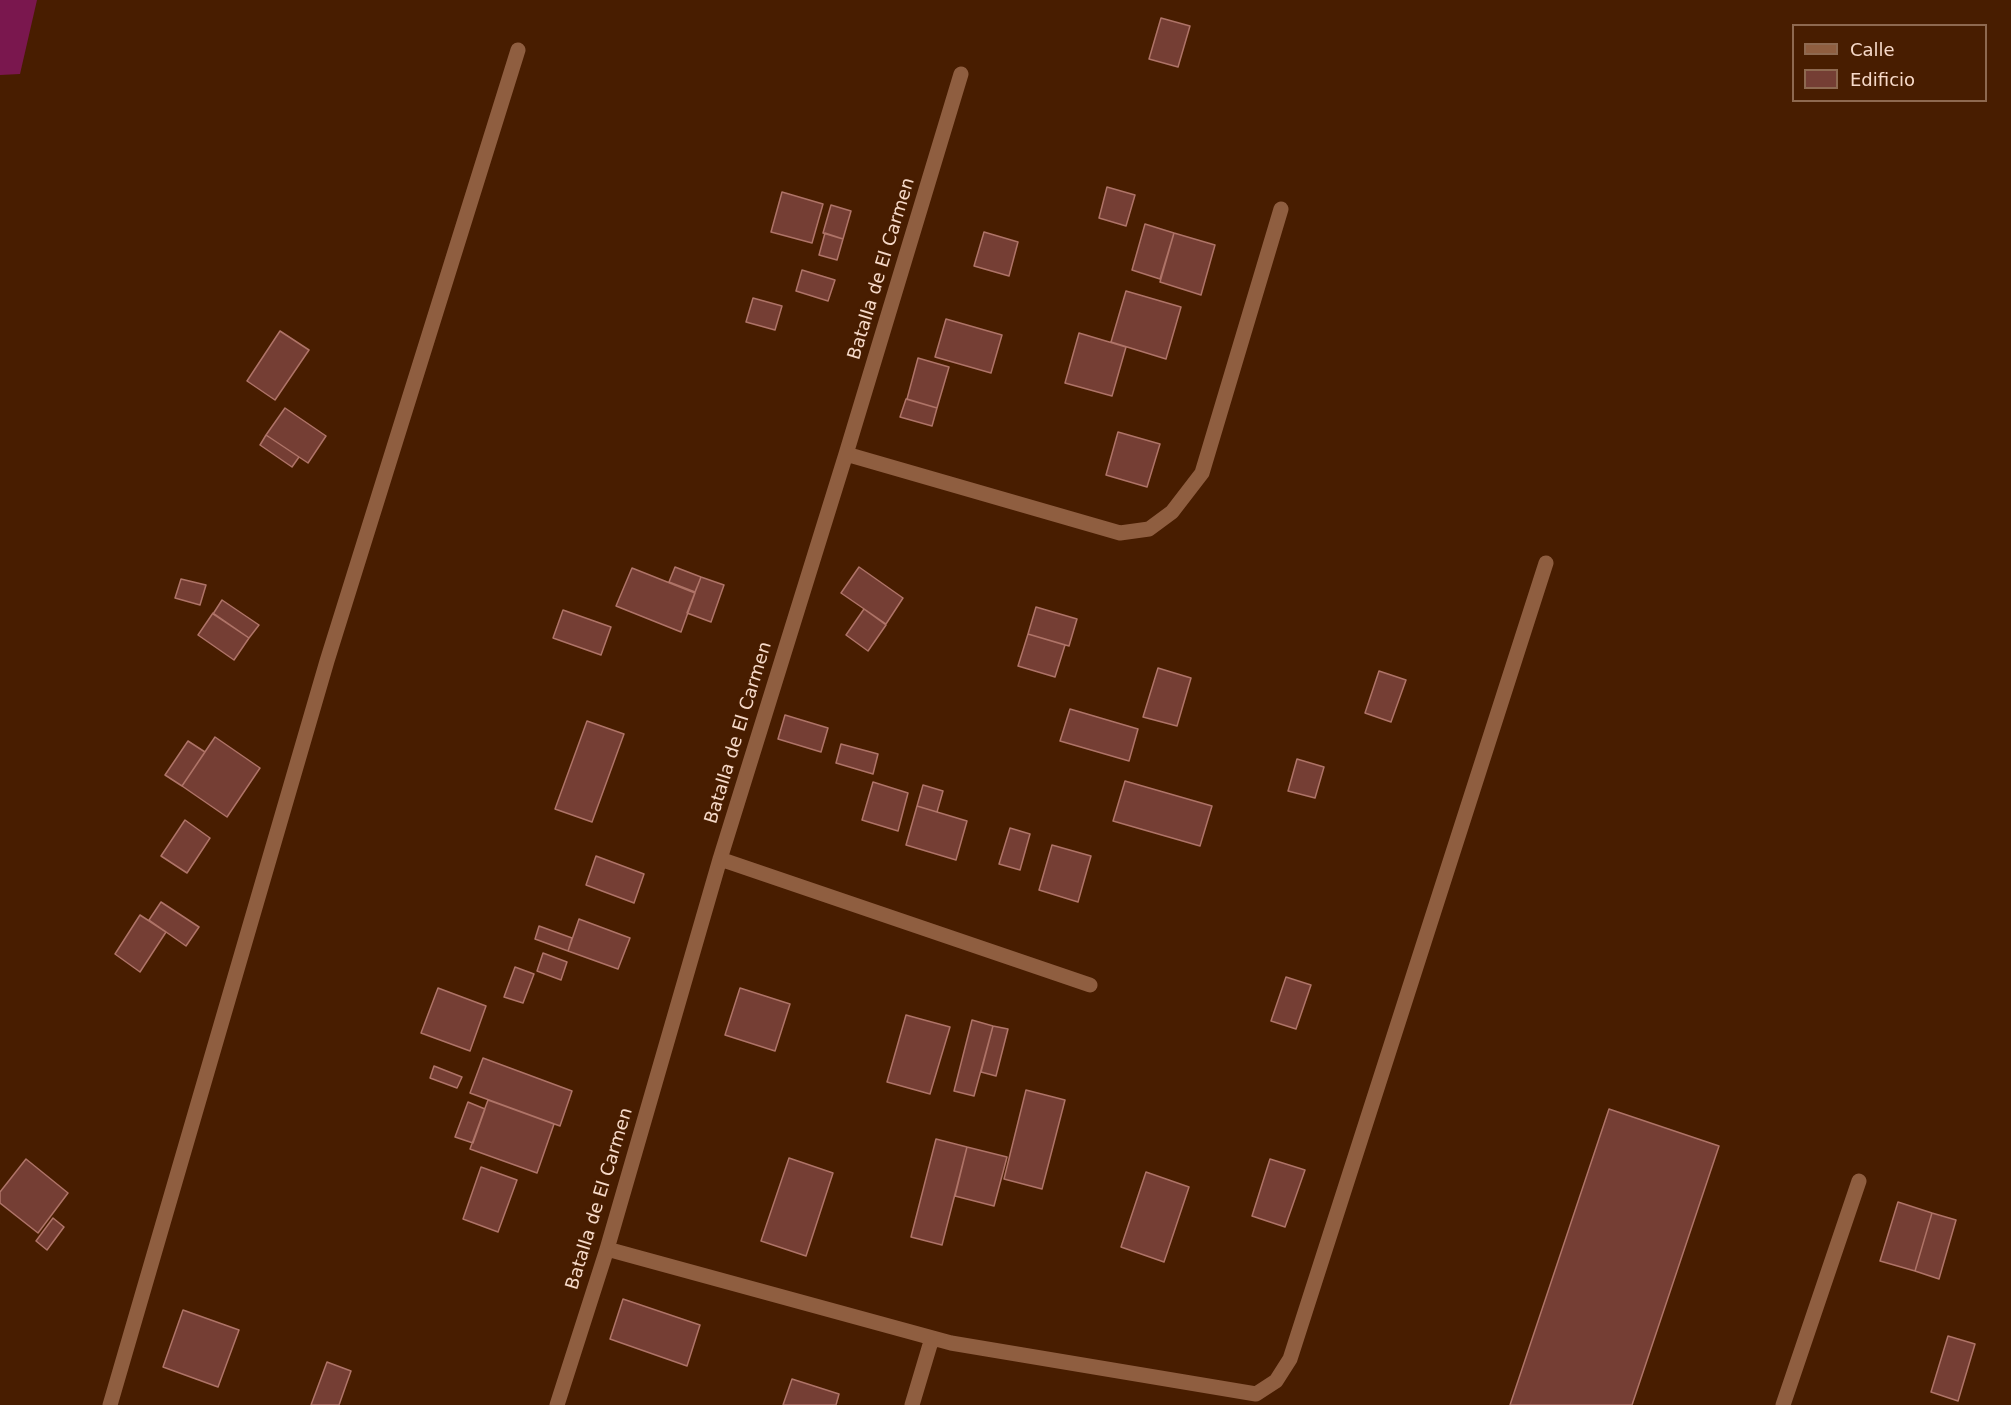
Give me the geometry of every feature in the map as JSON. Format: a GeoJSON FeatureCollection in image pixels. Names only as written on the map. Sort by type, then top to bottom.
{"type":"FeatureCollection","features":[{"type":"Feature","properties":{"kind":"street"},"geometry":{"type":"LineString","coordinates":[[110,1405],[327,662],[518,50]]}},
{"type":"Feature","properties":{"kind":"street","name":"Batalla de El Carmen"},"geometry":{"type":"LineString","coordinates":[[557,1405],[607,1249],[720,859],[961,74]]}},
{"type":"Feature","properties":{"kind":"street"},"geometry":{"type":"LineString","coordinates":[[846,454],[1120,533],[1149,529],[1172,512],[1202,473],[1281,208]]}},
{"type":"Feature","properties":{"kind":"street"},"geometry":{"type":"LineString","coordinates":[[607,1249],[951,1343],[1256,1394],[1276,1381],[1290,1359],[1546,563]]}},
{"type":"Feature","properties":{"kind":"street"},"geometry":{"type":"LineString","coordinates":[[720,859],[1090,985]]}},
{"type":"Feature","properties":{"kind":"street"},"geometry":{"type":"LineString","coordinates":[[1782,1405],[1858,1181]]}},
{"type":"Feature","properties":{"kind":"street"},"geometry":{"type":"LineString","coordinates":[[912,1405],[932,1338]]}},
{"type":"Feature","properties":{"kind":"shaded area"},"geometry":{"type":"Polygon","coordinates":[[[0,0],[37,0],[20,74],[0,75],[0,0]]]}},
{"type":"Feature","properties":{"kind":"building"},"geometry":{"type":"Polygon","coordinates":[[[1161,18],[1190,26],[1178,67],[1149,59],[1161,18]]]}},
{"type":"Feature","properties":{"kind":"building"},"geometry":{"type":"Polygon","coordinates":[[[1107,187],[1135,195],[1126,226],[1099,218],[1107,187]]]}},
{"type":"Feature","properties":{"kind":"building"},"geometry":{"type":"Polygon","coordinates":[[[782,192],[823,204],[812,243],[771,232],[782,192]]]}},
{"type":"Feature","properties":{"kind":"building"},"geometry":{"type":"Polygon","coordinates":[[[831,205],[851,211],[843,239],[823,233],[831,205]]]}},
{"type":"Feature","properties":{"kind":"building"},"geometry":{"type":"Polygon","coordinates":[[[1145,224],[1174,233],[1160,279],[1132,270],[1145,224]]]}},
{"type":"Feature","properties":{"kind":"building"},"geometry":{"type":"Polygon","coordinates":[[[984,232],[1018,242],[1009,276],[974,266],[984,232]]]}},
{"type":"Feature","properties":{"kind":"building"},"geometry":{"type":"Polygon","coordinates":[[[825,233],[843,239],[837,260],[819,255],[825,233]]]}},
{"type":"Feature","properties":{"kind":"building"},"geometry":{"type":"Polygon","coordinates":[[[1174,233],[1215,245],[1201,295],[1160,282],[1174,233]]]}},
{"type":"Feature","properties":{"kind":"building"},"geometry":{"type":"Polygon","coordinates":[[[802,270],[835,280],[828,301],[796,291],[802,270]]]}},
{"type":"Feature","properties":{"kind":"building"},"geometry":{"type":"Polygon","coordinates":[[[1126,291],[1181,307],[1166,359],[1111,342],[1126,291]]]}},
{"type":"Feature","properties":{"kind":"building"},"geometry":{"type":"Polygon","coordinates":[[[753,298],[782,306],[775,330],[746,322],[753,298]]]}},
{"type":"Feature","properties":{"kind":"building"},"geometry":{"type":"Polygon","coordinates":[[[946,319],[1002,335],[991,373],[935,357],[946,319]]]}},
{"type":"Feature","properties":{"kind":"building"},"geometry":{"type":"Polygon","coordinates":[[[280,331],[309,350],[275,400],[247,381],[280,331]]]}},
{"type":"Feature","properties":{"kind":"building"},"geometry":{"type":"Polygon","coordinates":[[[1079,333],[1126,347],[1112,396],[1065,383],[1079,333]]]}},
{"type":"Feature","properties":{"kind":"building"},"geometry":{"type":"Polygon","coordinates":[[[918,358],[949,367],[937,408],[907,399],[918,358]]]}},
{"type":"Feature","properties":{"kind":"building"},"geometry":{"type":"Polygon","coordinates":[[[906,399],[937,408],[932,426],[900,417],[906,399]]]}},
{"type":"Feature","properties":{"kind":"building"},"geometry":{"type":"Polygon","coordinates":[[[285,408],[326,436],[308,463],[266,435],[285,408]]]}},
{"type":"Feature","properties":{"kind":"building"},"geometry":{"type":"Polygon","coordinates":[[[1118,432],[1160,444],[1147,487],[1106,475],[1118,432]]]}},
{"type":"Feature","properties":{"kind":"building"},"geometry":{"type":"Polygon","coordinates":[[[266,435],[299,457],[292,467],[260,445],[266,435]]]}},
{"type":"Feature","properties":{"kind":"building"},"geometry":{"type":"Polygon","coordinates":[[[675,567],[701,577],[695,592],[669,582],[675,567]]]}},
{"type":"Feature","properties":{"kind":"building"},"geometry":{"type":"Polygon","coordinates":[[[859,567],[903,598],[886,624],[841,593],[859,567]]]}},
{"type":"Feature","properties":{"kind":"building"},"geometry":{"type":"Polygon","coordinates":[[[632,568],[695,593],[681,632],[616,606],[632,568]]]}},
{"type":"Feature","properties":{"kind":"building"},"geometry":{"type":"Polygon","coordinates":[[[701,577],[724,585],[711,622],[687,613],[701,577]]]}},
{"type":"Feature","properties":{"kind":"building"},"geometry":{"type":"Polygon","coordinates":[[[181,579],[206,585],[200,605],[175,598],[181,579]]]}},
{"type":"Feature","properties":{"kind":"building"},"geometry":{"type":"Polygon","coordinates":[[[222,600],[259,625],[249,638],[213,614],[222,600]]]}},
{"type":"Feature","properties":{"kind":"building"},"geometry":{"type":"Polygon","coordinates":[[[1036,607],[1077,619],[1069,646],[1028,634],[1036,607]]]}},
{"type":"Feature","properties":{"kind":"building"},"geometry":{"type":"Polygon","coordinates":[[[864,609],[886,625],[868,651],[846,635],[864,609]]]}},
{"type":"Feature","properties":{"kind":"building"},"geometry":{"type":"Polygon","coordinates":[[[563,610],[611,627],[601,655],[553,638],[563,610]]]}},
{"type":"Feature","properties":{"kind":"building"},"geometry":{"type":"Polygon","coordinates":[[[213,613],[249,638],[234,660],[198,635],[213,613]]]}},
{"type":"Feature","properties":{"kind":"building"},"geometry":{"type":"Polygon","coordinates":[[[1028,634],[1065,645],[1055,677],[1018,666],[1028,634]]]}},
{"type":"Feature","properties":{"kind":"building"},"geometry":{"type":"Polygon","coordinates":[[[1158,668],[1191,678],[1177,726],[1143,717],[1158,668]]]}},
{"type":"Feature","properties":{"kind":"building"},"geometry":{"type":"Polygon","coordinates":[[[1379,671],[1406,680],[1391,722],[1365,713],[1379,671]]]}},
{"type":"Feature","properties":{"kind":"building"},"geometry":{"type":"Polygon","coordinates":[[[1070,709],[1138,729],[1129,761],[1060,741],[1070,709]]]}},
{"type":"Feature","properties":{"kind":"building"},"geometry":{"type":"Polygon","coordinates":[[[785,715],[828,728],[821,752],[778,739],[785,715]]]}},
{"type":"Feature","properties":{"kind":"building"},"geometry":{"type":"Polygon","coordinates":[[[587,721],[624,734],[592,822],[555,809],[587,721]]]}},
{"type":"Feature","properties":{"kind":"building"},"geometry":{"type":"Polygon","coordinates":[[[215,737],[260,768],[227,817],[182,786],[215,737]]]}},
{"type":"Feature","properties":{"kind":"building"},"geometry":{"type":"Polygon","coordinates":[[[188,741],[205,752],[182,786],[165,775],[188,741]]]}},
{"type":"Feature","properties":{"kind":"building"},"geometry":{"type":"Polygon","coordinates":[[[841,744],[878,754],[873,774],[836,763],[841,744]]]}},
{"type":"Feature","properties":{"kind":"building"},"geometry":{"type":"Polygon","coordinates":[[[1297,759],[1324,767],[1315,798],[1288,791],[1297,759]]]}},
{"type":"Feature","properties":{"kind":"building"},"geometry":{"type":"Polygon","coordinates":[[[1125,781],[1212,806],[1200,846],[1113,821],[1125,781]]]}},
{"type":"Feature","properties":{"kind":"building"},"geometry":{"type":"Polygon","coordinates":[[[873,782],[908,793],[898,831],[862,820],[873,782]]]}},
{"type":"Feature","properties":{"kind":"building"},"geometry":{"type":"Polygon","coordinates":[[[923,785],[943,791],[937,812],[917,806],[923,785]]]}},
{"type":"Feature","properties":{"kind":"building"},"geometry":{"type":"Polygon","coordinates":[[[917,806],[967,821],[956,860],[906,845],[917,806]]]}},
{"type":"Feature","properties":{"kind":"building"},"geometry":{"type":"Polygon","coordinates":[[[185,820],[210,838],[187,873],[161,856],[185,820]]]}},
{"type":"Feature","properties":{"kind":"building"},"geometry":{"type":"Polygon","coordinates":[[[1010,828],[1030,834],[1020,870],[999,864],[1010,828]]]}},
{"type":"Feature","properties":{"kind":"building"},"geometry":{"type":"Polygon","coordinates":[[[1052,845],[1091,856],[1078,902],[1039,890],[1052,845]]]}},
{"type":"Feature","properties":{"kind":"building"},"geometry":{"type":"Polygon","coordinates":[[[596,856],[644,874],[634,903],[586,885],[596,856]]]}},
{"type":"Feature","properties":{"kind":"building"},"geometry":{"type":"Polygon","coordinates":[[[161,902],[199,927],[186,946],[149,920],[161,902]]]}},
{"type":"Feature","properties":{"kind":"building"},"geometry":{"type":"Polygon","coordinates":[[[140,915],[166,932],[140,972],[115,954],[140,915]]]}},
{"type":"Feature","properties":{"kind":"building"},"geometry":{"type":"Polygon","coordinates":[[[579,919],[630,938],[618,969],[568,951],[579,919]]]}},
{"type":"Feature","properties":{"kind":"building"},"geometry":{"type":"Polygon","coordinates":[[[539,926],[572,938],[568,951],[535,939],[539,926]]]}},
{"type":"Feature","properties":{"kind":"building"},"geometry":{"type":"Polygon","coordinates":[[[543,953],[567,962],[561,980],[537,971],[543,953]]]}},
{"type":"Feature","properties":{"kind":"building"},"geometry":{"type":"Polygon","coordinates":[[[515,967],[534,974],[523,1003],[504,997],[515,967]]]}},
{"type":"Feature","properties":{"kind":"building"},"geometry":{"type":"Polygon","coordinates":[[[1286,977],[1311,985],[1296,1029],[1271,1021],[1286,977]]]}},
{"type":"Feature","properties":{"kind":"building"},"geometry":{"type":"Polygon","coordinates":[[[438,988],[486,1006],[470,1051],[421,1033],[438,988]]]}},
{"type":"Feature","properties":{"kind":"building"},"geometry":{"type":"Polygon","coordinates":[[[740,988],[790,1004],[775,1051],[725,1035],[740,988]]]}},
{"type":"Feature","properties":{"kind":"building"},"geometry":{"type":"Polygon","coordinates":[[[906,1015],[950,1027],[930,1094],[887,1082],[906,1015]]]}},
{"type":"Feature","properties":{"kind":"building"},"geometry":{"type":"Polygon","coordinates":[[[972,1020],[993,1026],[974,1096],[954,1091],[972,1020]]]}},
{"type":"Feature","properties":{"kind":"building"},"geometry":{"type":"Polygon","coordinates":[[[993,1026],[1008,1029],[996,1076],[981,1072],[993,1026]]]}},
{"type":"Feature","properties":{"kind":"building"},"geometry":{"type":"Polygon","coordinates":[[[483,1058],[572,1091],[560,1126],[470,1093],[483,1058]]]}},
{"type":"Feature","properties":{"kind":"building"},"geometry":{"type":"Polygon","coordinates":[[[434,1066],[462,1077],[457,1088],[430,1078],[434,1066]]]}},
{"type":"Feature","properties":{"kind":"building"},"geometry":{"type":"Polygon","coordinates":[[[1026,1090],[1065,1100],[1042,1189],[1004,1179],[1026,1090]]]}},
{"type":"Feature","properties":{"kind":"building"},"geometry":{"type":"Polygon","coordinates":[[[488,1100],[554,1124],[537,1173],[470,1149],[488,1100]]]}},
{"type":"Feature","properties":{"kind":"building"},"geometry":{"type":"Polygon","coordinates":[[[468,1102],[485,1109],[473,1143],[455,1137],[468,1102]]]}},
{"type":"Feature","properties":{"kind":"building"},"geometry":{"type":"Polygon","coordinates":[[[1609,1109],[1719,1146],[1632,1405],[1510,1405],[1609,1109]]]}},
{"type":"Feature","properties":{"kind":"building"},"geometry":{"type":"Polygon","coordinates":[[[936,1139],[967,1147],[942,1245],[911,1237],[936,1139]]]}},
{"type":"Feature","properties":{"kind":"building"},"geometry":{"type":"Polygon","coordinates":[[[967,1147],[1007,1157],[994,1206],[955,1196],[967,1147]]]}},
{"type":"Feature","properties":{"kind":"building"},"geometry":{"type":"Polygon","coordinates":[[[789,1158],[833,1173],[806,1256],[761,1241],[789,1158]]]}},
{"type":"Feature","properties":{"kind":"building"},"geometry":{"type":"Polygon","coordinates":[[[26,1159],[68,1193],[38,1233],[0,1203],[0,1192],[26,1159]]]}},
{"type":"Feature","properties":{"kind":"building"},"geometry":{"type":"Polygon","coordinates":[[[1270,1159],[1305,1170],[1285,1227],[1252,1216],[1270,1159]]]}},
{"type":"Feature","properties":{"kind":"building"},"geometry":{"type":"Polygon","coordinates":[[[481,1167],[517,1180],[498,1232],[463,1219],[481,1167]]]}},
{"type":"Feature","properties":{"kind":"building"},"geometry":{"type":"Polygon","coordinates":[[[1146,1172],[1189,1187],[1164,1262],[1121,1247],[1146,1172]]]}},
{"type":"Feature","properties":{"kind":"building"},"geometry":{"type":"Polygon","coordinates":[[[1898,1202],[1932,1213],[1915,1271],[1880,1261],[1898,1202]]]}},
{"type":"Feature","properties":{"kind":"building"},"geometry":{"type":"Polygon","coordinates":[[[1932,1213],[1956,1220],[1939,1279],[1915,1271],[1932,1213]]]}},
{"type":"Feature","properties":{"kind":"building"},"geometry":{"type":"Polygon","coordinates":[[[53,1218],[64,1227],[47,1250],[36,1241],[53,1218]]]}},
{"type":"Feature","properties":{"kind":"building"},"geometry":{"type":"Polygon","coordinates":[[[623,1299],[700,1325],[687,1366],[610,1339],[623,1299]]]}},
{"type":"Feature","properties":{"kind":"building"},"geometry":{"type":"Polygon","coordinates":[[[183,1310],[239,1330],[218,1387],[163,1367],[183,1310]]]}},
{"type":"Feature","properties":{"kind":"building"},"geometry":{"type":"Polygon","coordinates":[[[1948,1336],[1975,1344],[1958,1401],[1931,1392],[1948,1336]]]}},
{"type":"Feature","properties":{"kind":"building"},"geometry":{"type":"Polygon","coordinates":[[[327,1362],[351,1371],[339,1405],[311,1405],[327,1362]]]}},
{"type":"Feature","properties":{"kind":"building"},"geometry":{"type":"Polygon","coordinates":[[[792,1379],[839,1394],[836,1405],[783,1405],[792,1379]]]}}]}
